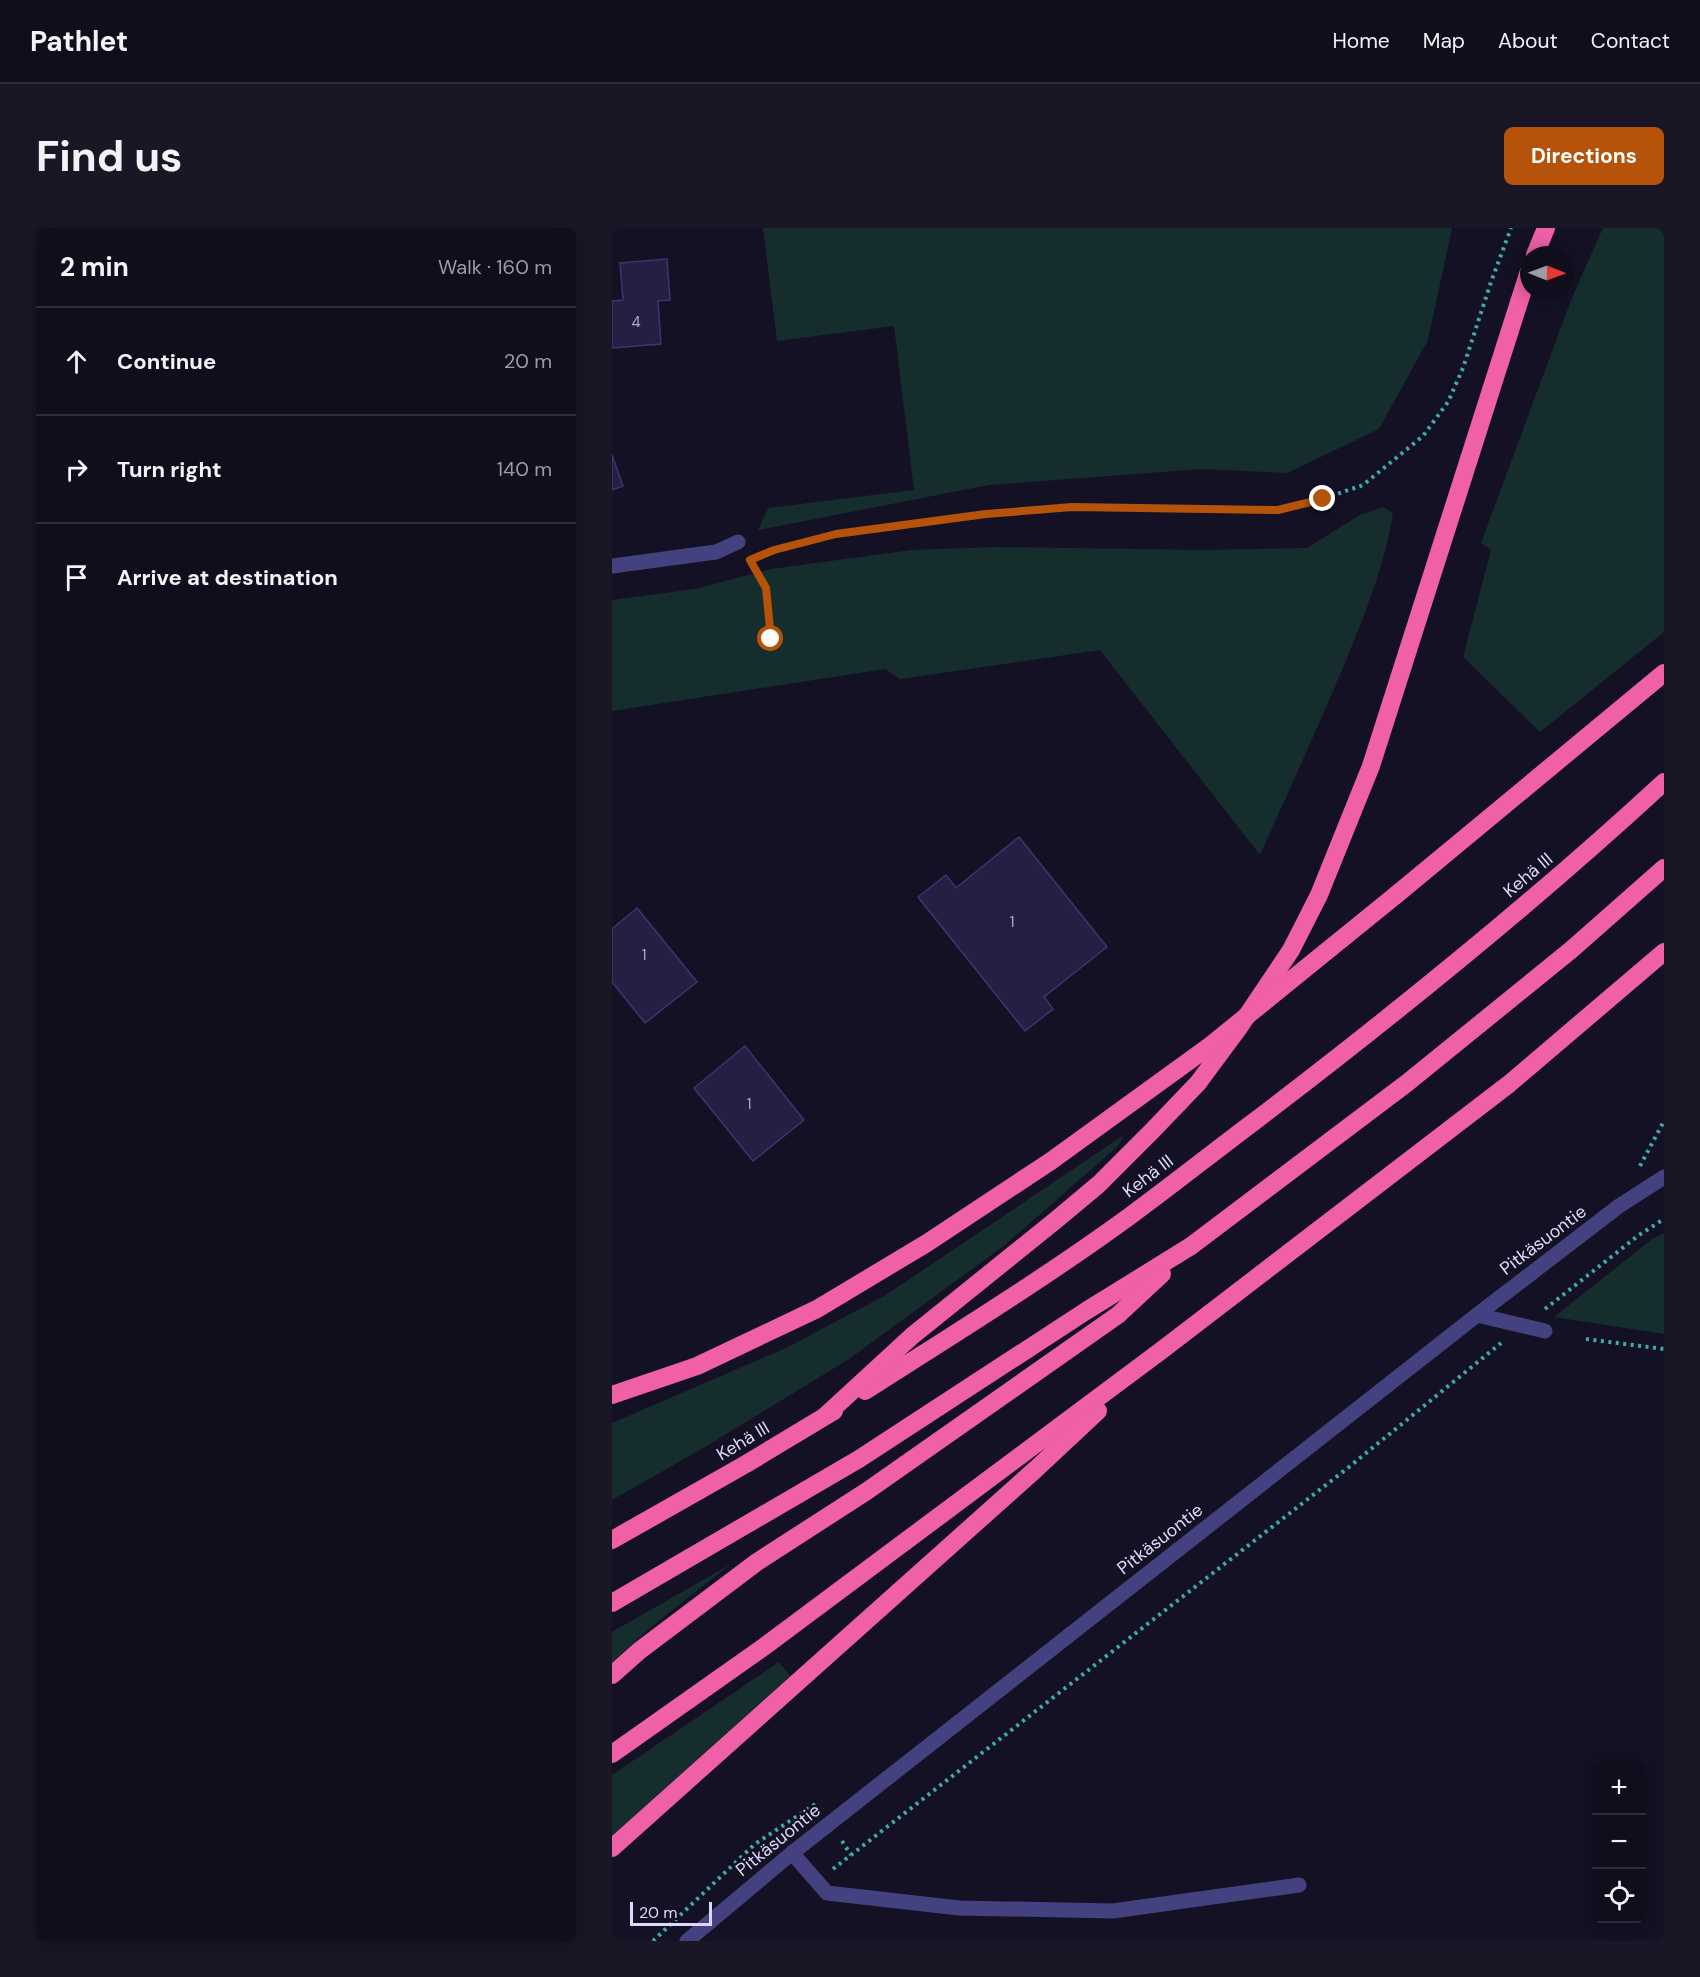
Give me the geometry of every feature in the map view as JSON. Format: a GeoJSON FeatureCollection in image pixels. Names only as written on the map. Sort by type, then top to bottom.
{"type":"FeatureCollection","features":[{"type":"Feature","properties":{"kind":"highway"},"geometry":{"type":"LineString","coordinates":[[1539,246],[1546,228]]}},
{"type":"Feature","properties":{"kind":"highway"},"geometry":{"type":"LineString","coordinates":[[825,1416],[912,1336],[1099,1184],[1198,1083],[1292,950],[1319,895],[1371,766],[1520,299]]}},
{"type":"Feature","properties":{"kind":"highway"},"geometry":{"type":"LineString","coordinates":[[612,1395],[697,1366],[817,1309],[927,1243],[1051,1161],[1211,1045],[1664,673]]}},
{"type":"Feature","properties":{"kind":"highway","name":"Kehä III"},"geometry":{"type":"LineString","coordinates":[[612,1540],[825,1416],[959,1332],[1130,1216],[1363,1038],[1546,888],[1664,782]]}},
{"type":"Feature","properties":{"kind":"highway"},"geometry":{"type":"LineString","coordinates":[[612,1603],[859,1459],[1086,1311],[1191,1246],[1407,1083],[1571,950],[1664,868]]}},
{"type":"Feature","properties":{"kind":"highway"},"geometry":{"type":"LineString","coordinates":[[612,1754],[765,1646],[1162,1350],[1509,1084],[1664,952]]}},
{"type":"Feature","properties":{"kind":"highway"},"geometry":{"type":"LineString","coordinates":[[612,1675],[639,1651],[757,1562],[867,1491],[1118,1315],[1191,1246]]}},
{"type":"Feature","properties":{"kind":"highway"},"geometry":{"type":"LineString","coordinates":[[612,1848],[1036,1469],[1162,1350]]}},
{"type":"Feature","properties":{"kind":"street"},"geometry":{"type":"LineString","coordinates":[[612,566],[716,552],[738,543]]}},
{"type":"Feature","properties":{"kind":"street","name":"Pitkäsuontie"},"geometry":{"type":"LineString","coordinates":[[687,1941],[792,1853],[1477,1315],[1619,1206],[1664,1177]]}},
{"type":"Feature","properties":{"kind":"street"},"geometry":{"type":"LineString","coordinates":[[1477,1315],[1545,1331]]}},
{"type":"Feature","properties":{"kind":"street"},"geometry":{"type":"LineString","coordinates":[[792,1853],[827,1893],[959,1908],[1113,1911],[1299,1885]]}},
{"type":"Feature","properties":{"kind":"path"},"geometry":{"type":"LineString","coordinates":[[739,564],[774,550],[836,534],[986,514],[1072,507],[1278,510],[1323,499],[1364,485],[1423,436],[1448,402],[1463,368],[1511,228]]}},
{"type":"Feature","properties":{"kind":"path"},"geometry":{"type":"LineString","coordinates":[[716,552],[750,560],[766,588],[771,639]]}},
{"type":"Feature","properties":{"kind":"path"},"geometry":{"type":"LineString","coordinates":[[816,1881],[1349,1467],[1523,1326],[1664,1219]]}},
{"type":"Feature","properties":{"kind":"path"},"geometry":{"type":"LineString","coordinates":[[1586,1340],[1664,1349]]}},
{"type":"Feature","properties":{"kind":"green space"},"geometry":{"type":"Polygon","coordinates":[[[763,228],[1452,228],[1428,340],[1379,429],[1287,473],[1202,469],[989,485],[758,530],[768,508],[914,490],[894,326],[777,341],[763,228]]]}},
{"type":"Feature","properties":{"kind":"green space"},"geometry":{"type":"Polygon","coordinates":[[[1603,228],[1664,228],[1664,632],[1540,732],[1463,657],[1491,550],[1481,543],[1571,300],[1574,300],[1574,293],[1603,228]]]}},
{"type":"Feature","properties":{"kind":"green space"},"geometry":{"type":"Polygon","coordinates":[[[1383,507],[1393,513],[1386,549],[1369,602],[1328,704],[1260,855],[1100,650],[900,679],[885,669],[612,711],[612,600],[695,589],[771,569],[912,550],[996,547],[1203,550],[1307,548],[1360,515],[1383,507]]]}},
{"type":"Feature","properties":{"kind":"green space"},"geometry":{"type":"Polygon","coordinates":[[[1124,1135],[1118,1146],[1005,1245],[849,1359],[705,1447],[612,1500],[612,1423],[786,1348],[886,1295],[1124,1135]]]}},
{"type":"Feature","properties":{"kind":"green space"},"geometry":{"type":"Polygon","coordinates":[[[1664,1233],[1664,1334],[1554,1317],[1651,1240],[1664,1233]]]}},
{"type":"Feature","properties":{"kind":"green space"},"geometry":{"type":"Polygon","coordinates":[[[731,1564],[657,1622],[612,1662],[612,1632],[731,1564]]]}},
{"type":"Feature","properties":{"kind":"green space"},"geometry":{"type":"Polygon","coordinates":[[[779,1662],[790,1676],[612,1836],[612,1775],[779,1662]]]}},
{"type":"Feature","properties":{"kind":"building"},"geometry":{"type":"Polygon","coordinates":[[[667,259],[670,300],[658,301],[661,344],[612,348],[612,301],[623,300],[620,263],[667,259]]]}},
{"type":"Feature","properties":{"kind":"building"},"geometry":{"type":"Polygon","coordinates":[[[612,455],[623,486],[612,490],[612,455]]]}},
{"type":"Feature","properties":{"kind":"building"},"geometry":{"type":"Polygon","coordinates":[[[1019,837],[1107,947],[1044,997],[1053,1009],[1025,1031],[918,897],[946,875],[956,888],[1019,837]]]}},
{"type":"Feature","properties":{"kind":"building"},"geometry":{"type":"Polygon","coordinates":[[[637,908],[697,982],[645,1023],[612,982],[612,929],[637,908]]]}},
{"type":"Feature","properties":{"kind":"building"},"geometry":{"type":"Polygon","coordinates":[[[745,1046],[804,1120],[753,1161],[694,1088],[745,1046]]]}},
{"type":"Feature","properties":{"kind":"route"},"geometry":{"type":"LineString","coordinates":[[771,639],[766,588],[750,560],[774,550],[836,534],[986,514],[1072,507],[1278,510],[1323,499]]}}]}
